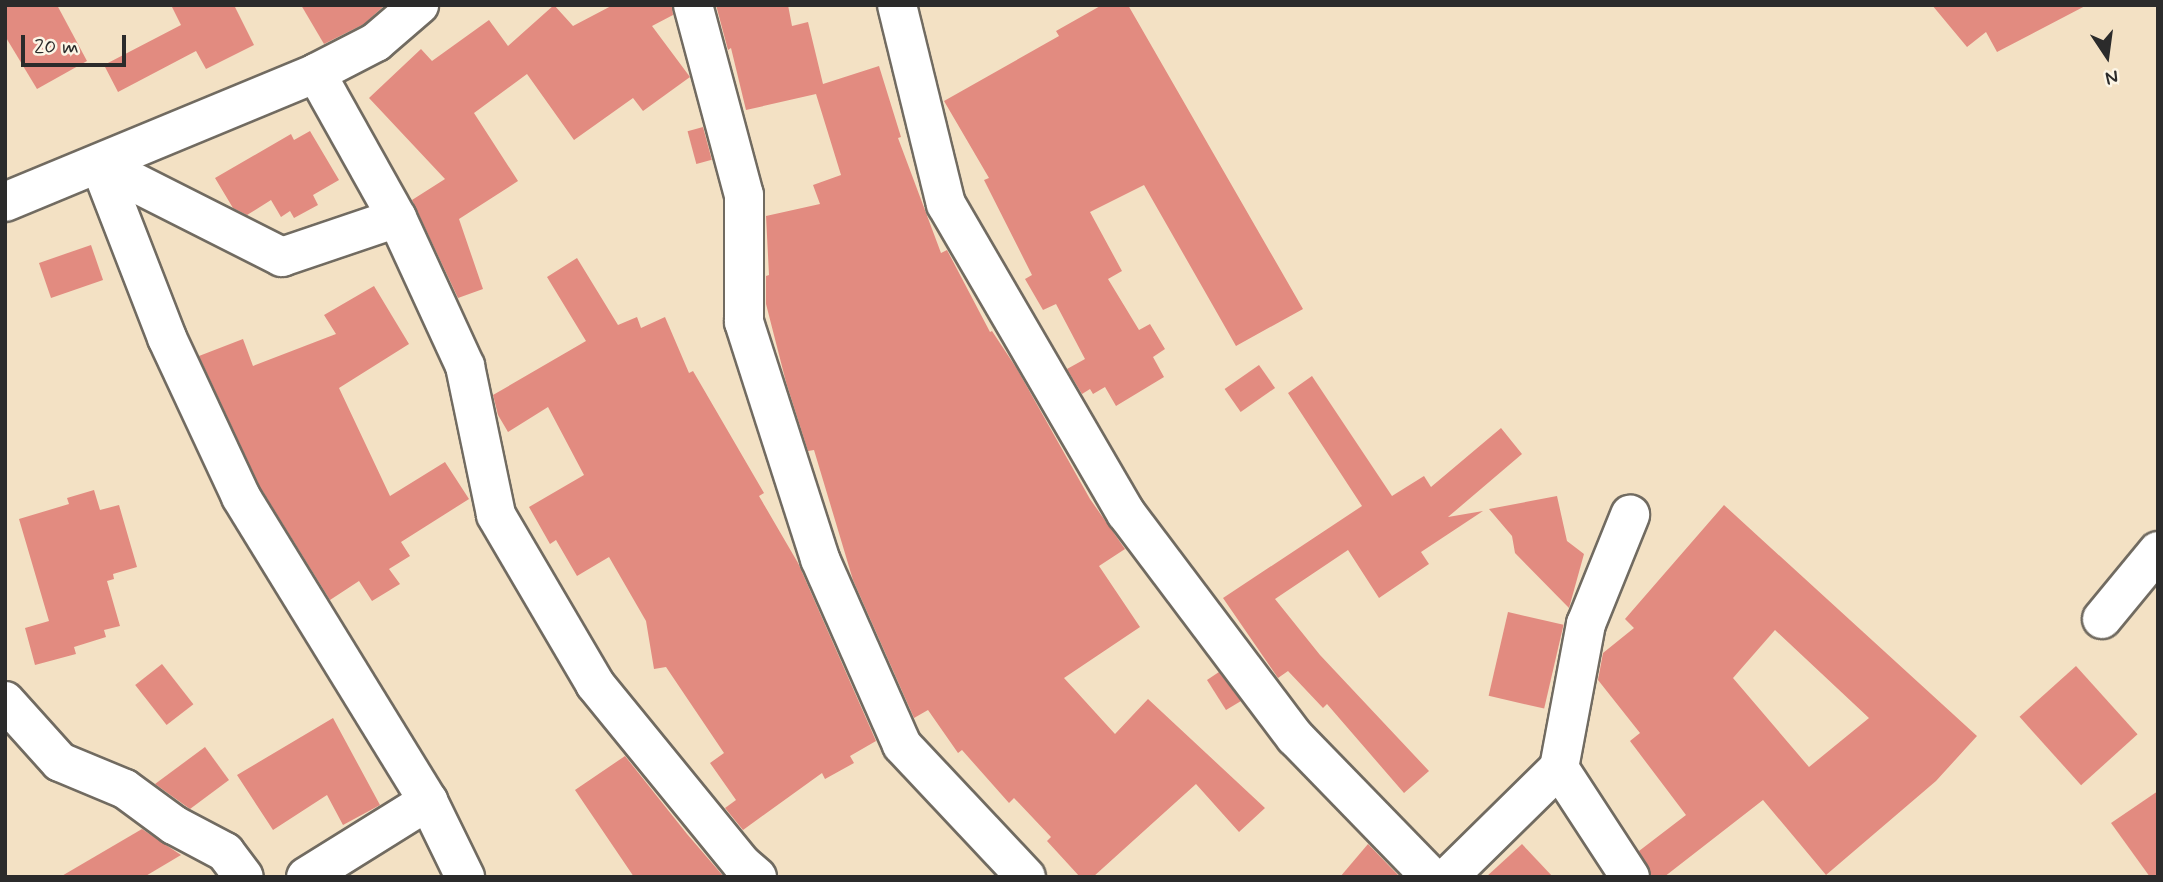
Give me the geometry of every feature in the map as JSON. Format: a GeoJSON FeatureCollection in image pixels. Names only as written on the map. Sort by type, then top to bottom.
{"type":"FeatureCollection","features":[{"type":"Feature","properties":{"kind":"street"},"geometry":{"type":"LineString","coordinates":[[5,202],[100,165],[316,73],[376,42],[419,5]]}},
{"type":"Feature","properties":{"kind":"street"},"geometry":{"type":"LineString","coordinates":[[693,5],[744,195],[744,322],[820,559],[902,746],[1026,877]]}},
{"type":"Feature","properties":{"kind":"street"},"geometry":{"type":"LineString","coordinates":[[897,5],[946,204],[1126,513],[1295,737],[1431,877]]}},
{"type":"Feature","properties":{"kind":"street"},"geometry":{"type":"LineString","coordinates":[[316,73],[397,218],[465,366],[496,515],[596,684],[742,864],[757,877]]}},
{"type":"Feature","properties":{"kind":"street"},"geometry":{"type":"LineString","coordinates":[[100,165],[282,257],[397,218]]}},
{"type":"Feature","properties":{"kind":"street"},"geometry":{"type":"LineString","coordinates":[[100,165],[167,338],[241,497],[428,801],[466,877]]}},
{"type":"Feature","properties":{"kind":"street"},"geometry":{"type":"LineString","coordinates":[[1448,877],[1559,768],[1586,624],[1630,515]]}},
{"type":"Feature","properties":{"kind":"street"},"geometry":{"type":"LineString","coordinates":[[2102,619],[2158,551]]}},
{"type":"Feature","properties":{"kind":"street"},"geometry":{"type":"LineString","coordinates":[[5,701],[60,762],[125,789],[174,825],[225,852],[244,877]]}},
{"type":"Feature","properties":{"kind":"street"},"geometry":{"type":"LineString","coordinates":[[1559,768],[1630,877]]}},
{"type":"Feature","properties":{"kind":"street"},"geometry":{"type":"LineString","coordinates":[[306,877],[428,801]]}},
{"type":"Feature","properties":{"kind":"building"},"geometry":{"type":"Polygon","coordinates":[[[5,5],[57,5],[87,61],[37,89],[5,36],[5,5]]]}},
{"type":"Feature","properties":{"kind":"building"},"geometry":{"type":"Polygon","coordinates":[[[171,5],[234,5],[254,45],[206,69],[196,51],[118,92],[104,65],[181,25],[171,5]]]}},
{"type":"Feature","properties":{"kind":"building"},"geometry":{"type":"Polygon","coordinates":[[[301,5],[385,5],[364,24],[324,44],[301,5]]]}},
{"type":"Feature","properties":{"kind":"building"},"geometry":{"type":"Polygon","coordinates":[[[554,5],[573,26],[613,5],[672,5],[673,15],[652,26],[690,77],[643,111],[633,98],[574,140],[527,74],[474,113],[518,181],[459,219],[483,289],[458,298],[412,200],[445,179],[369,98],[421,49],[432,61],[489,20],[508,46],[554,5]]]}},
{"type":"Feature","properties":{"kind":"building"},"geometry":{"type":"Polygon","coordinates":[[[716,5],[788,5],[792,26],[808,22],[823,84],[879,66],[901,137],[898,138],[941,253],[947,250],[990,332],[992,331],[1017,369],[1090,499],[1125,549],[1099,566],[1140,627],[1064,678],[1115,734],[1148,699],[1265,808],[1239,832],[1196,784],[1093,877],[1080,877],[1047,841],[1051,837],[1014,798],[1009,803],[962,750],[958,753],[928,710],[914,718],[853,580],[814,450],[808,451],[786,382],[766,304],[766,276],[769,275],[766,216],[820,204],[813,185],[841,175],[816,94],[746,110],[731,48],[728,50],[716,5]]]}},
{"type":"Feature","properties":{"kind":"building"},"geometry":{"type":"Polygon","coordinates":[[[1102,5],[1128,5],[1303,309],[1236,346],[1144,185],[1090,212],[1122,271],[1108,279],[1139,330],[1150,324],[1165,349],[1153,357],[1164,377],[1116,406],[1105,387],[1093,394],[1090,389],[1082,394],[1067,369],[1085,359],[1056,304],[1043,310],[1025,279],[1032,275],[984,180],[989,178],[944,101],[1059,36],[1056,31],[1102,5]]]}},
{"type":"Feature","properties":{"kind":"building"},"geometry":{"type":"Polygon","coordinates":[[[1932,5],[2087,5],[1997,52],[1986,32],[1967,47],[1932,5]]]}},
{"type":"Feature","properties":{"kind":"building"},"geometry":{"type":"Polygon","coordinates":[[[703,127],[712,160],[696,164],[688,131],[703,127]]]}},
{"type":"Feature","properties":{"kind":"building"},"geometry":{"type":"Polygon","coordinates":[[[310,131],[339,180],[313,195],[318,205],[294,218],[290,211],[281,217],[271,200],[247,215],[233,208],[215,178],[291,134],[294,140],[310,131]]]}},
{"type":"Feature","properties":{"kind":"building"},"geometry":{"type":"Polygon","coordinates":[[[91,245],[103,280],[51,298],[39,263],[91,245]]]}},
{"type":"Feature","properties":{"kind":"building"},"geometry":{"type":"Polygon","coordinates":[[[577,258],[618,325],[637,317],[641,328],[665,317],[689,373],[693,371],[764,493],[759,496],[798,563],[876,741],[850,756],[854,763],[825,779],[822,773],[743,830],[725,808],[736,800],[710,763],[724,753],[666,667],[654,669],[646,621],[609,557],[577,576],[556,540],[550,544],[529,507],[584,475],[548,407],[508,432],[498,415],[493,395],[586,341],[547,277],[577,258]]]}},
{"type":"Feature","properties":{"kind":"building"},"geometry":{"type":"Polygon","coordinates":[[[374,286],[409,344],[339,388],[390,496],[445,462],[469,499],[401,542],[410,556],[389,569],[400,584],[372,601],[359,581],[330,600],[260,487],[199,356],[243,339],[253,366],[336,334],[324,315],[374,286]]]}},
{"type":"Feature","properties":{"kind":"building"},"geometry":{"type":"Polygon","coordinates":[[[1259,365],[1275,388],[1241,412],[1225,389],[1259,365]]]}},
{"type":"Feature","properties":{"kind":"building"},"geometry":{"type":"Polygon","coordinates":[[[1312,376],[1392,496],[1424,476],[1431,487],[1501,428],[1522,454],[1448,517],[1483,511],[1421,552],[1429,564],[1379,598],[1348,550],[1275,599],[1320,655],[1429,771],[1404,793],[1327,704],[1323,708],[1288,671],[1278,678],[1223,598],[1362,506],[1288,393],[1312,376]]]}},
{"type":"Feature","properties":{"kind":"building"},"geometry":{"type":"Polygon","coordinates":[[[94,490],[100,510],[119,505],[137,567],[113,574],[114,579],[107,581],[120,626],[104,630],[106,637],[74,647],[76,654],[35,665],[25,628],[49,621],[19,519],[69,504],[67,498],[94,490]]]}},
{"type":"Feature","properties":{"kind":"building"},"geometry":{"type":"Polygon","coordinates":[[[1557,496],[1567,541],[1584,554],[1569,608],[1515,553],[1512,536],[1489,509],[1557,496]]]}},
{"type":"Feature","properties":{"kind":"building"},"geometry":{"type":"Polygon","coordinates":[[[1724,505],[1977,736],[1936,781],[1826,875],[1763,800],[1664,877],[1652,877],[1639,851],[1686,815],[1630,741],[1640,733],[1598,680],[1603,653],[1634,628],[1625,619],[1724,505]],[[1775,630],[1733,678],[1809,767],[1869,718],[1775,630]]]}},
{"type":"Feature","properties":{"kind":"building"},"geometry":{"type":"Polygon","coordinates":[[[1508,612],[1564,625],[1544,709],[1489,696],[1508,612]]]}},
{"type":"Feature","properties":{"kind":"building"},"geometry":{"type":"Polygon","coordinates":[[[162,664],[193,704],[167,725],[135,685],[162,664]]]}},
{"type":"Feature","properties":{"kind":"building"},"geometry":{"type":"Polygon","coordinates":[[[2076,666],[2138,734],[2081,785],[2020,717],[2076,666]]]}},
{"type":"Feature","properties":{"kind":"building"},"geometry":{"type":"Polygon","coordinates":[[[1219,672],[1241,701],[1226,710],[1207,680],[1219,672]]]}},
{"type":"Feature","properties":{"kind":"building"},"geometry":{"type":"Polygon","coordinates":[[[333,718],[380,805],[343,825],[327,795],[273,830],[237,775],[333,718]]]}},
{"type":"Feature","properties":{"kind":"building"},"geometry":{"type":"Polygon","coordinates":[[[205,747],[229,780],[190,809],[155,784],[205,747]]]}},
{"type":"Feature","properties":{"kind":"building"},"geometry":{"type":"Polygon","coordinates":[[[625,756],[724,877],[634,877],[575,790],[625,756]]]}},
{"type":"Feature","properties":{"kind":"building"},"geometry":{"type":"Polygon","coordinates":[[[2158,791],[2158,877],[2150,877],[2111,823],[2158,791]]]}},
{"type":"Feature","properties":{"kind":"building"},"geometry":{"type":"Polygon","coordinates":[[[142,829],[181,855],[144,877],[60,877],[142,829]]]}},
{"type":"Feature","properties":{"kind":"building"},"geometry":{"type":"Polygon","coordinates":[[[1368,844],[1400,877],[1340,877],[1368,844]]]}},
{"type":"Feature","properties":{"kind":"building"},"geometry":{"type":"Polygon","coordinates":[[[1522,844],[1553,877],[1486,877],[1522,844]]]}}]}
